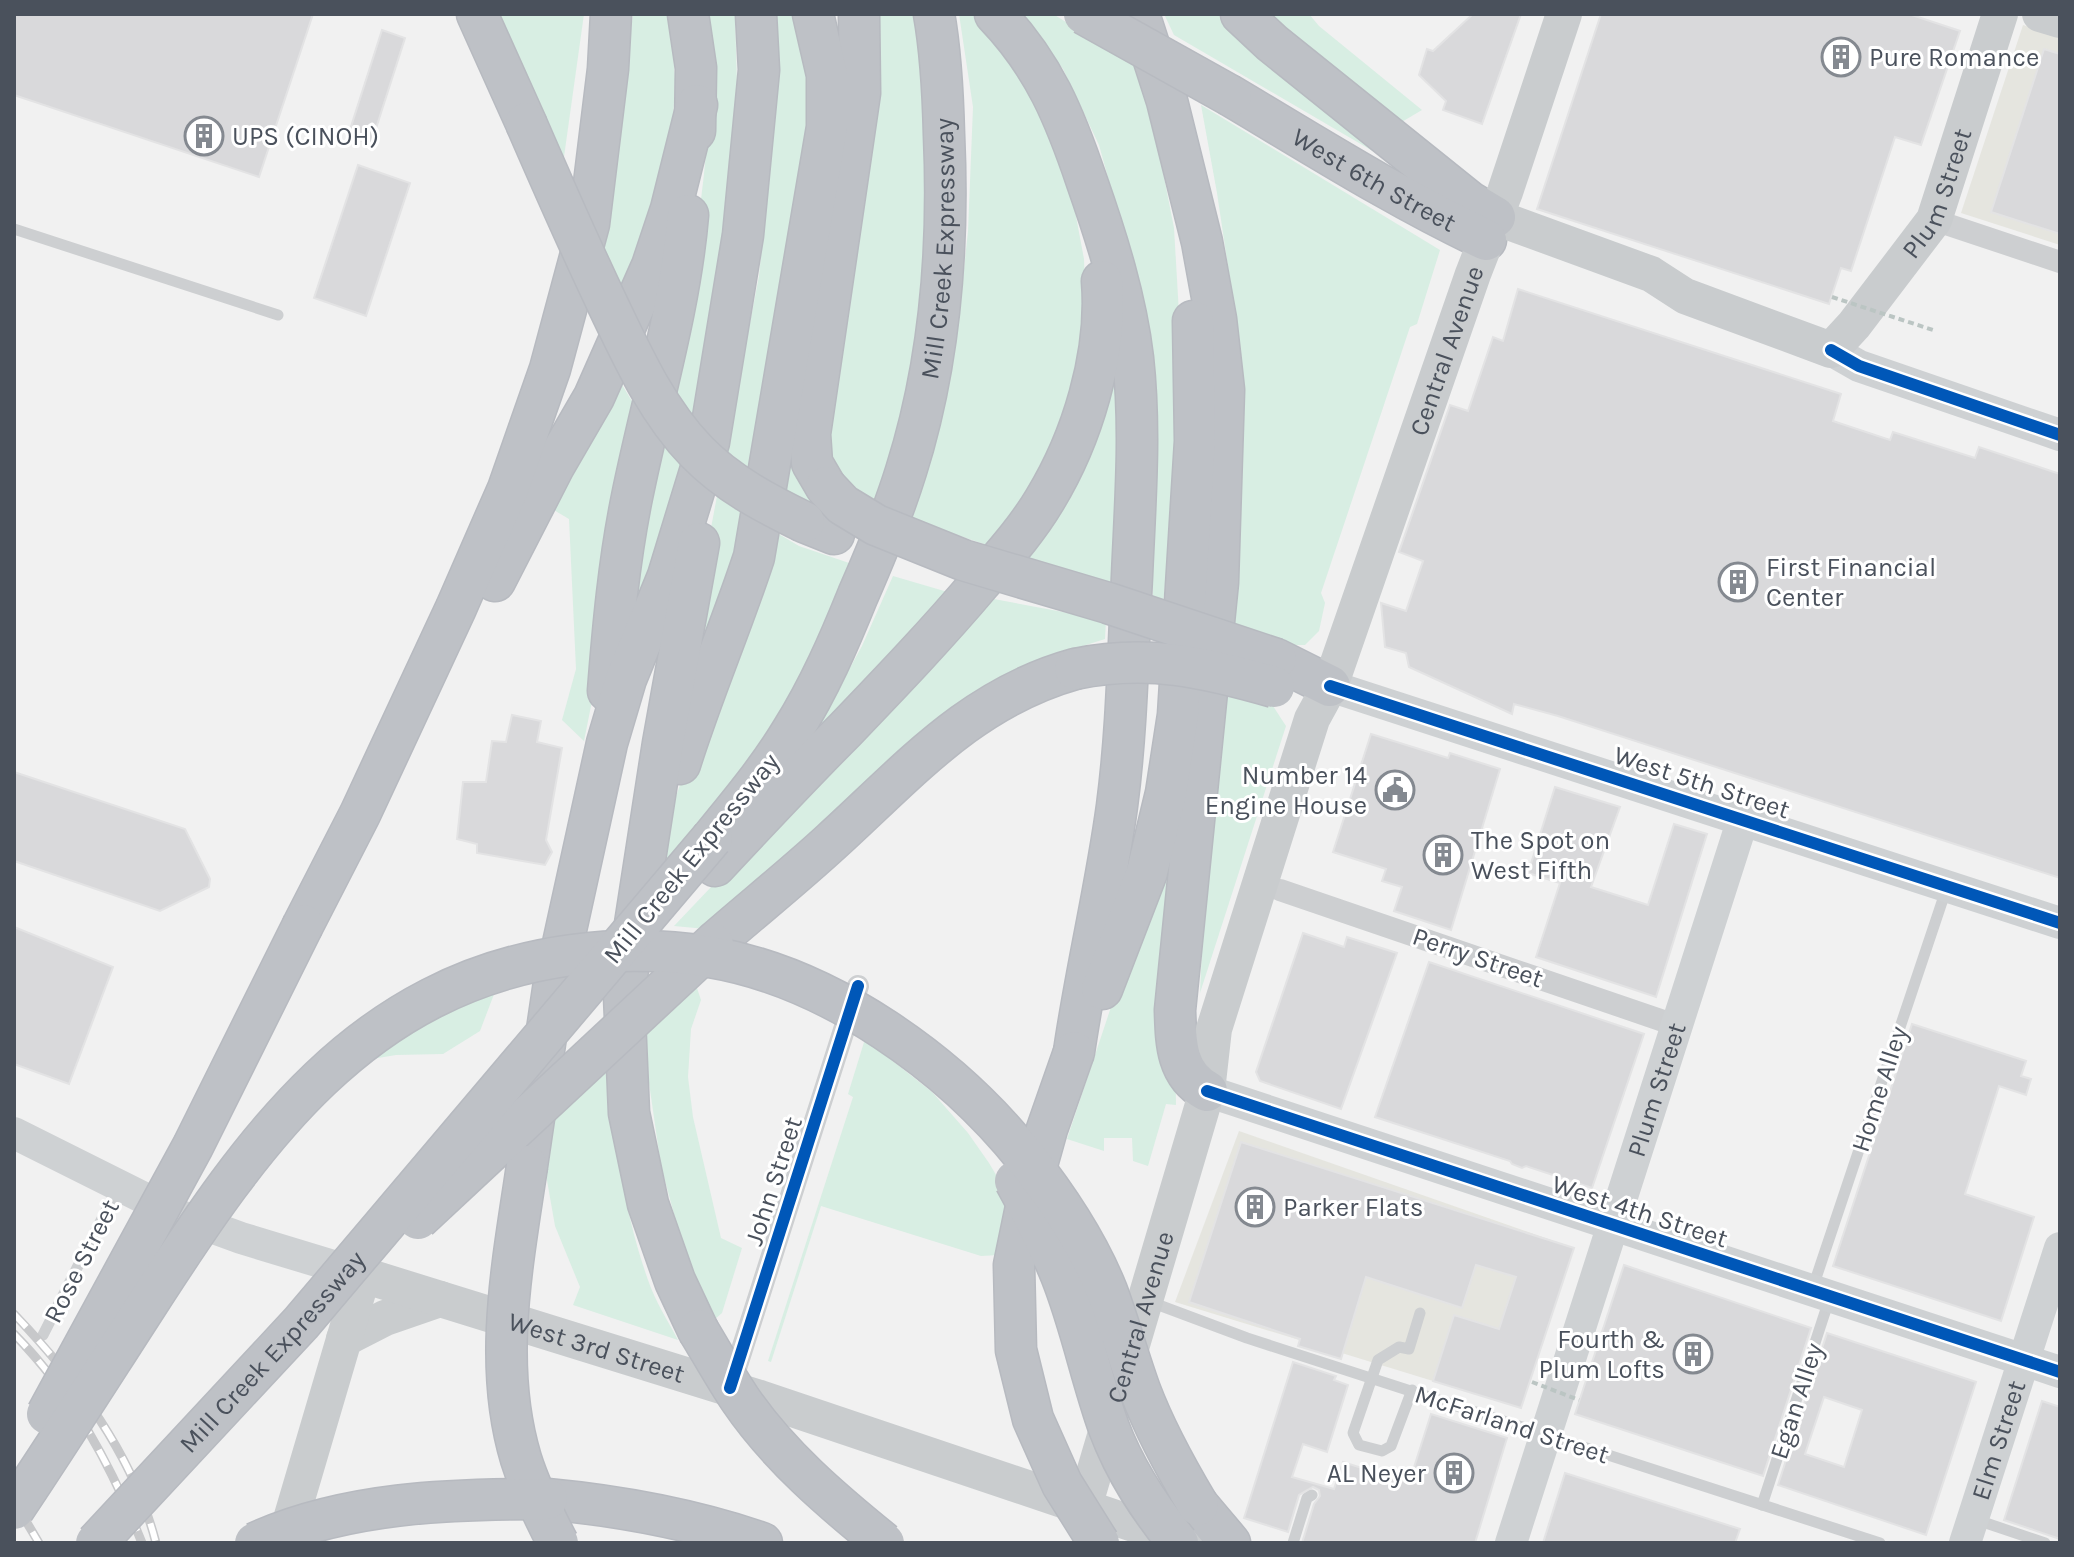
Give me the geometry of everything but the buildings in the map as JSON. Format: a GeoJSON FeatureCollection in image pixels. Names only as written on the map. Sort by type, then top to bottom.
{"type":"FeatureCollection","features":[{"type":"Feature","properties":{"kind":"highway"},"geometry":{"type":"LineString","coordinates":[[477,14],[631,355],[673,424],[698,453],[734,483],[819,528],[963,560],[1108,603],[1275,673],[1296,692],[1330,686]]}},
{"type":"Feature","properties":{"kind":"highway"},"geometry":{"type":"LineString","coordinates":[[14,1476],[193,1146],[360,814],[508,489],[550,369],[589,224],[608,69],[611,14]]}},
{"type":"Feature","properties":{"kind":"highway"},"geometry":{"type":"LineString","coordinates":[[607,743],[608,690],[620,565],[686,241],[697,105],[696,68],[688,14]]}},
{"type":"Feature","properties":{"kind":"highway"},"geometry":{"type":"LineString","coordinates":[[558,1543],[520,1456],[509,1392],[507,1317],[553,989],[607,743],[626,679],[687,520],[709,442],[743,235],[759,70],[756,14]]}},
{"type":"Feature","properties":{"kind":"highway"},"geometry":{"type":"LineString","coordinates":[[641,886],[693,722],[732,625],[754,557],[822,163],[828,96],[823,49],[813,14]]}},
{"type":"Feature","properties":{"kind":"highway"},"geometry":{"type":"LineString","coordinates":[[859,14],[858,106],[810,434],[812,463],[826,487],[843,505],[876,525],[963,560]]}},
{"type":"Feature","properties":{"kind":"highway","name":"Mill Creek Expressway"},"geometry":{"type":"LineString","coordinates":[[96,1543],[301,1323],[591,982],[714,852],[743,801],[792,732],[830,662],[889,522],[920,422],[938,314],[945,215],[943,97],[934,14]]}},
{"type":"Feature","properties":{"kind":"highway"},"geometry":{"type":"LineString","coordinates":[[995,14],[1015,34],[1045,79],[1076,148],[1116,275],[1133,358],[1136,450],[1126,696],[1117,807],[1074,1052]]}},
{"type":"Feature","properties":{"kind":"highway","name":"West 6th Street"},"geometry":{"type":"LineString","coordinates":[[1084,14],[1446,221],[1490,229]]}},
{"type":"Feature","properties":{"kind":"highway"},"geometry":{"type":"LineString","coordinates":[[1139,14],[1167,101],[1202,242],[1216,319],[1224,390],[1218,582],[1175,1010],[1181,1061],[1192,1081],[1207,1091]]}},
{"type":"Feature","properties":{"kind":"highway"},"geometry":{"type":"LineString","coordinates":[[1241,14],[1272,43],[1470,202],[1490,229]]}},
{"type":"Feature","properties":{"kind":"highway"},"geometry":{"type":"LineString","coordinates":[[360,814],[471,629],[554,466],[594,397],[652,266],[671,209],[697,105]]}},
{"type":"Feature","properties":{"kind":"highway"},"geometry":{"type":"LineString","coordinates":[[714,852],[886,690],[1023,532],[1062,465],[1084,412],[1096,363],[1101,314],[1099,249],[1090,198],[1076,148]]}},
{"type":"Feature","properties":{"kind":"highway"},"geometry":{"type":"LineString","coordinates":[[1099,1543],[1062,1484],[1033,1419],[1016,1350],[1014,1265],[1028,1197],[1047,1129],[1074,1052],[1098,1000],[1147,872],[1166,793],[1178,715],[1195,441],[1190,263],[1181,161]]}},
{"type":"Feature","properties":{"kind":"highway"},"geometry":{"type":"LineString","coordinates":[[727,329],[718,444],[663,743],[624,995],[629,1113],[648,1204],[660,1242],[698,1330],[741,1401],[777,1445],[847,1514],[884,1543]]}},
{"type":"Feature","properties":{"kind":"highway"},"geometry":{"type":"LineString","coordinates":[[301,1323],[438,1201],[715,942],[975,714],[1029,684],[1075,669],[1138,661],[1275,673]]}},
{"type":"Feature","properties":{"kind":"highway"},"geometry":{"type":"LineString","coordinates":[[14,1509],[209,1210],[267,1135],[309,1089],[347,1054],[423,1002],[483,975],[528,961],[609,952],[681,952],[748,965],[802,983],[848,1006],[939,1071],[997,1126],[1025,1157],[1094,1262],[1107,1291],[1140,1390],[1167,1451],[1198,1505],[1230,1543]]}},
{"type":"Feature","properties":{"kind":"highway"},"geometry":{"type":"LineString","coordinates":[[905,1044],[957,1097],[979,1125],[999,1153],[1037,1221],[1062,1277],[1109,1427],[1125,1465],[1147,1504],[1178,1543]]}},
{"type":"Feature","properties":{"kind":"highway"},"geometry":{"type":"LineString","coordinates":[[255,1543],[274,1534],[338,1516],[416,1503],[547,1499],[604,1504],[688,1520],[762,1543]]}},
{"type":"Feature","properties":{"kind":"highway"},"geometry":{"type":"LineString","coordinates":[[651,1513],[728,1543]]}},
{"type":"Feature","properties":{"kind":"main road","name":"Central Avenue"},"geometry":{"type":"LineString","coordinates":[[1084,1507],[1207,1091],[1214,1029],[1312,719],[1330,686],[1564,14]]}},
{"type":"Feature","properties":{"kind":"main road","name":"Plum Street"},"geometry":{"type":"LineString","coordinates":[[1831,350],[1854,325],[1934,220],[2000,14]]}},
{"type":"Feature","properties":{"kind":"main road"},"geometry":{"type":"LineString","coordinates":[[2040,14],[2060,20]]}},
{"type":"Feature","properties":{"kind":"main road","name":"West 6th Street"},"geometry":{"type":"LineString","coordinates":[[1490,229],[1651,274],[1685,296],[1831,350]]}},
{"type":"Feature","properties":{"kind":"main road","name":"Central Avenue"},"geometry":{"type":"LineString","coordinates":[[1207,1091],[1229,1051],[1335,718],[1330,686]]}},
{"type":"Feature","properties":{"kind":"main road"},"geometry":{"type":"LineString","coordinates":[[284,1543],[363,1275]]}},
{"type":"Feature","properties":{"kind":"main road","name":"West 3rd Street"},"geometry":{"type":"LineString","coordinates":[[363,1275],[730,1388],[1189,1543]]}},
{"type":"Feature","properties":{"kind":"main road"},"geometry":{"type":"LineString","coordinates":[[344,1339],[385,1318],[440,1299]]}},
{"type":"Feature","properties":{"kind":"street"},"geometry":{"type":"LineString","coordinates":[[1934,220],[2060,262]]}},
{"type":"Feature","properties":{"kind":"street","name":"West 6th Street"},"geometry":{"type":"LineString","coordinates":[[1831,350],[1859,366],[2060,435]]}},
{"type":"Feature","properties":{"kind":"street","name":"West 5th Street"},"geometry":{"type":"LineString","coordinates":[[1330,686],[2060,923]]}},
{"type":"Feature","properties":{"kind":"street","name":"Plum Street"},"geometry":{"type":"LineString","coordinates":[[1511,1543],[1743,819]]}},
{"type":"Feature","properties":{"kind":"street","name":"Perry Street"},"geometry":{"type":"LineString","coordinates":[[1280,890],[1675,1025]]}},
{"type":"Feature","properties":{"kind":"street","name":"John Street"},"geometry":{"type":"LineString","coordinates":[[730,1388],[858,986]]}},
{"type":"Feature","properties":{"kind":"street","name":"West 4th Street"},"geometry":{"type":"LineString","coordinates":[[1207,1091],[2060,1372]]}},
{"type":"Feature","properties":{"kind":"street","name":"West 3rd Street"},"geometry":{"type":"LineString","coordinates":[[14,1133],[178,1215],[363,1275]]}},
{"type":"Feature","properties":{"kind":"street","name":"Elm Street"},"geometry":{"type":"LineString","coordinates":[[1968,1531],[2060,1248]]}},
{"type":"Feature","properties":{"kind":"street","name":"Central Avenue"},"geometry":{"type":"LineString","coordinates":[[1073,1543],[1084,1507]]}},
{"type":"Feature","properties":{"kind":"lane"},"geometry":{"type":"LineString","coordinates":[[14,229],[278,315]]}},
{"type":"Feature","properties":{"kind":"lane","name":"Home Alley"},"geometry":{"type":"LineString","coordinates":[[1820,1294],[1947,886]]}},
{"type":"Feature","properties":{"kind":"lane","name":"Rose Street"},"geometry":{"type":"LineString","coordinates":[[43,1335],[118,1186]]}},
{"type":"Feature","properties":{"kind":"lane","name":"Egan Alley"},"geometry":{"type":"LineString","coordinates":[[1762,1505],[1820,1294]]}},
{"type":"Feature","properties":{"kind":"lane","name":"McFarland Street"},"geometry":{"type":"LineString","coordinates":[[1145,1300],[1247,1338],[1880,1543]]}},
{"type":"Feature","properties":{"kind":"lane"},"geometry":{"type":"LineString","coordinates":[[1412,1390],[1391,1446],[1382,1451],[1359,1445],[1353,1433],[1378,1360],[1399,1347],[1409,1349],[1420,1313]]}},
{"type":"Feature","properties":{"kind":"lane"},"geometry":{"type":"LineString","coordinates":[[1293,1543],[1307,1498],[1312,1495]]}},
{"type":"Feature","properties":{"kind":"lane"},"geometry":{"type":"LineString","coordinates":[[1968,1531],[2045,1543]]}},
{"type":"Feature","properties":{"kind":"path"},"geometry":{"type":"LineString","coordinates":[[1832,297],[1933,330]]}},
{"type":"Feature","properties":{"kind":"path"},"geometry":{"type":"LineString","coordinates":[[1532,1382],[1579,1400]]}},
{"type":"Feature","properties":{"kind":"shaded area"},"geometry":{"type":"Polygon","coordinates":[[[2023,25],[2060,37],[2060,245],[1961,213],[2023,25]]]}},
{"type":"Feature","properties":{"kind":"shaded area"},"geometry":{"type":"Polygon","coordinates":[[[1239,1131],[1574,1248],[1521,1408],[1175,1302],[1239,1131]]]}},
{"type":"Feature","properties":{"kind":"green space"},"geometry":{"type":"Polygon","coordinates":[[[495,14],[584,14],[563,164],[495,14]]]}},
{"type":"Feature","properties":{"kind":"green space"},"geometry":{"type":"Polygon","coordinates":[[[633,14],[670,14],[675,79],[671,167],[626,304],[595,239],[616,151],[633,14]]]}},
{"type":"Feature","properties":{"kind":"green space"},"geometry":{"type":"Polygon","coordinates":[[[700,14],[735,14],[737,85],[725,231],[692,419],[667,387],[696,235],[706,158],[708,73],[700,14]]]}},
{"type":"Feature","properties":{"kind":"green space"},"geometry":{"type":"Polygon","coordinates":[[[772,14],[795,14],[810,106],[751,473],[725,453],[759,276],[772,141],[772,14]]]}},
{"type":"Feature","properties":{"kind":"green space"},"geometry":{"type":"Polygon","coordinates":[[[871,14],[915,14],[926,129],[928,203],[916,333],[900,421],[874,508],[851,492],[823,449],[871,14]]]}},
{"type":"Feature","properties":{"kind":"green space"},"geometry":{"type":"Polygon","coordinates":[[[959,14],[977,14],[1026,78],[1069,179],[1084,259],[1086,316],[1071,387],[1042,472],[990,546],[912,520],[941,422],[959,316],[968,231],[973,107],[959,14]]]}},
{"type":"Feature","properties":{"kind":"green space"},"geometry":{"type":"Polygon","coordinates":[[[1020,14],[1053,14],[1143,70],[1174,228],[1185,416],[1163,603],[1153,600],[1150,446],[1127,246],[1099,145],[1063,69],[1020,14]]]}},
{"type":"Feature","properties":{"kind":"green space"},"geometry":{"type":"Polygon","coordinates":[[[1164,14],[1227,14],[1412,174],[1174,35],[1164,14]]]}},
{"type":"Feature","properties":{"kind":"green space"},"geometry":{"type":"Polygon","coordinates":[[[1266,14],[1309,14],[1319,26],[1422,110],[1400,123],[1266,14]]]}},
{"type":"Feature","properties":{"kind":"green space"},"geometry":{"type":"Polygon","coordinates":[[[1201,105],[1440,250],[1417,324],[1410,327],[1321,593],[1325,603],[1319,631],[1305,645],[1293,645],[1227,624],[1236,320],[1201,105]]]}},
{"type":"Feature","properties":{"kind":"green space"},"geometry":{"type":"Polygon","coordinates":[[[1115,339],[1122,483],[1110,585],[1016,554],[1115,339]]]}},
{"type":"Feature","properties":{"kind":"green space"},"geometry":{"type":"Polygon","coordinates":[[[618,378],[636,408],[599,666],[584,741],[562,720],[576,669],[569,519],[547,506],[618,378]]]}},
{"type":"Feature","properties":{"kind":"green space"},"geometry":{"type":"Polygon","coordinates":[[[791,429],[838,519],[782,495],[791,429]]]}},
{"type":"Feature","properties":{"kind":"green space"},"geometry":{"type":"Polygon","coordinates":[[[656,435],[684,469],[637,621],[631,542],[656,435]]]}},
{"type":"Feature","properties":{"kind":"green space"},"geometry":{"type":"Polygon","coordinates":[[[717,496],[744,514],[741,535],[695,675],[684,671],[717,496]]]}},
{"type":"Feature","properties":{"kind":"green space"},"geometry":{"type":"Polygon","coordinates":[[[777,533],[799,546],[855,565],[811,662],[741,772],[710,814],[659,869],[676,796],[704,720],[713,723],[733,677],[777,533]]]}},
{"type":"Feature","properties":{"kind":"green space"},"geometry":{"type":"Polygon","coordinates":[[[893,576],[951,593],[826,728],[820,722],[862,646],[893,576]]]}},
{"type":"Feature","properties":{"kind":"green space"},"geometry":{"type":"Polygon","coordinates":[[[994,599],[1106,620],[1105,639],[1026,664],[956,704],[706,929],[674,926],[981,603],[988,605],[994,599]]]}},
{"type":"Feature","properties":{"kind":"green space"},"geometry":{"type":"Polygon","coordinates":[[[1221,690],[1273,706],[1286,726],[1200,993],[1206,862],[1221,690]]]}},
{"type":"Feature","properties":{"kind":"green space"},"geometry":{"type":"Polygon","coordinates":[[[1172,814],[1176,1105],[1166,1104],[1148,1166],[1133,1161],[1132,1138],[1104,1138],[1104,1151],[1067,1139],[1151,887],[1172,814]]]}},
{"type":"Feature","properties":{"kind":"green space"},"geometry":{"type":"Polygon","coordinates":[[[695,982],[701,1000],[691,1029],[688,1077],[693,1117],[721,1238],[742,1248],[722,1313],[715,1319],[687,1262],[661,1166],[649,1083],[646,1027],[695,982]]]}},
{"type":"Feature","properties":{"kind":"green space"},"geometry":{"type":"Polygon","coordinates":[[[496,989],[480,1031],[443,1054],[396,1055],[366,1060],[397,1036],[496,989]]]}},
{"type":"Feature","properties":{"kind":"green space"},"geometry":{"type":"Polygon","coordinates":[[[865,1039],[932,1092],[968,1133],[989,1163],[1008,1195],[999,1255],[981,1256],[821,1206],[771,1362],[768,1361],[853,1097],[848,1094],[865,1039]]]}},
{"type":"Feature","properties":{"kind":"green space"},"geometry":{"type":"Polygon","coordinates":[[[607,1062],[616,1144],[632,1226],[651,1288],[678,1340],[573,1305],[580,1287],[555,1226],[545,1169],[549,1115],[607,1062]]]}},
{"type":"Feature","properties":{"kind":"railway"},"geometry":{"type":"LineString","coordinates":[[14,1314],[59,1365],[100,1420],[133,1479],[156,1543]]}},
{"type":"Feature","properties":{"kind":"railway"},"geometry":{"type":"LineString","coordinates":[[14,1334],[55,1381],[88,1432],[117,1486],[142,1543]]}},
{"type":"Feature","properties":{"kind":"railway"},"geometry":{"type":"LineString","coordinates":[[14,1501],[39,1543]]}},
{"type":"Feature","properties":{"kind":"cycle path"},"geometry":{"type":"LineString","coordinates":[[1831,350],[1859,366],[2060,435]]}},
{"type":"Feature","properties":{"kind":"cycle path"},"geometry":{"type":"LineString","coordinates":[[1330,686],[2060,923]]}},
{"type":"Feature","properties":{"kind":"cycle path"},"geometry":{"type":"LineString","coordinates":[[730,1388],[858,986]]}},
{"type":"Feature","properties":{"kind":"cycle path"},"geometry":{"type":"LineString","coordinates":[[1207,1091],[2060,1372]]}},
{"type":"Feature","properties":{"kind":"place","name":"Pure Romance"},"geometry":{"type":"Point","coordinates":[1841,57]}},
{"type":"Feature","properties":{"kind":"place","name":"UPS (CINOH)"},"geometry":{"type":"Point","coordinates":[204,136]}},
{"type":"Feature","properties":{"kind":"place","name":"First Financial Center"},"geometry":{"type":"Point","coordinates":[1738,582]}},
{"type":"Feature","properties":{"kind":"place","name":"Number 14 Engine House"},"geometry":{"type":"Point","coordinates":[1395,790]}},
{"type":"Feature","properties":{"kind":"place","name":"The Spot on West Fifth"},"geometry":{"type":"Point","coordinates":[1443,855]}},
{"type":"Feature","properties":{"kind":"place","name":"Parker Flats"},"geometry":{"type":"Point","coordinates":[1255,1207]}},
{"type":"Feature","properties":{"kind":"place","name":"Fourth & Plum Lofts"},"geometry":{"type":"Point","coordinates":[1693,1354]}},
{"type":"Feature","properties":{"kind":"place","name":"AL Neyer"},"geometry":{"type":"Point","coordinates":[1454,1473]}}]}
